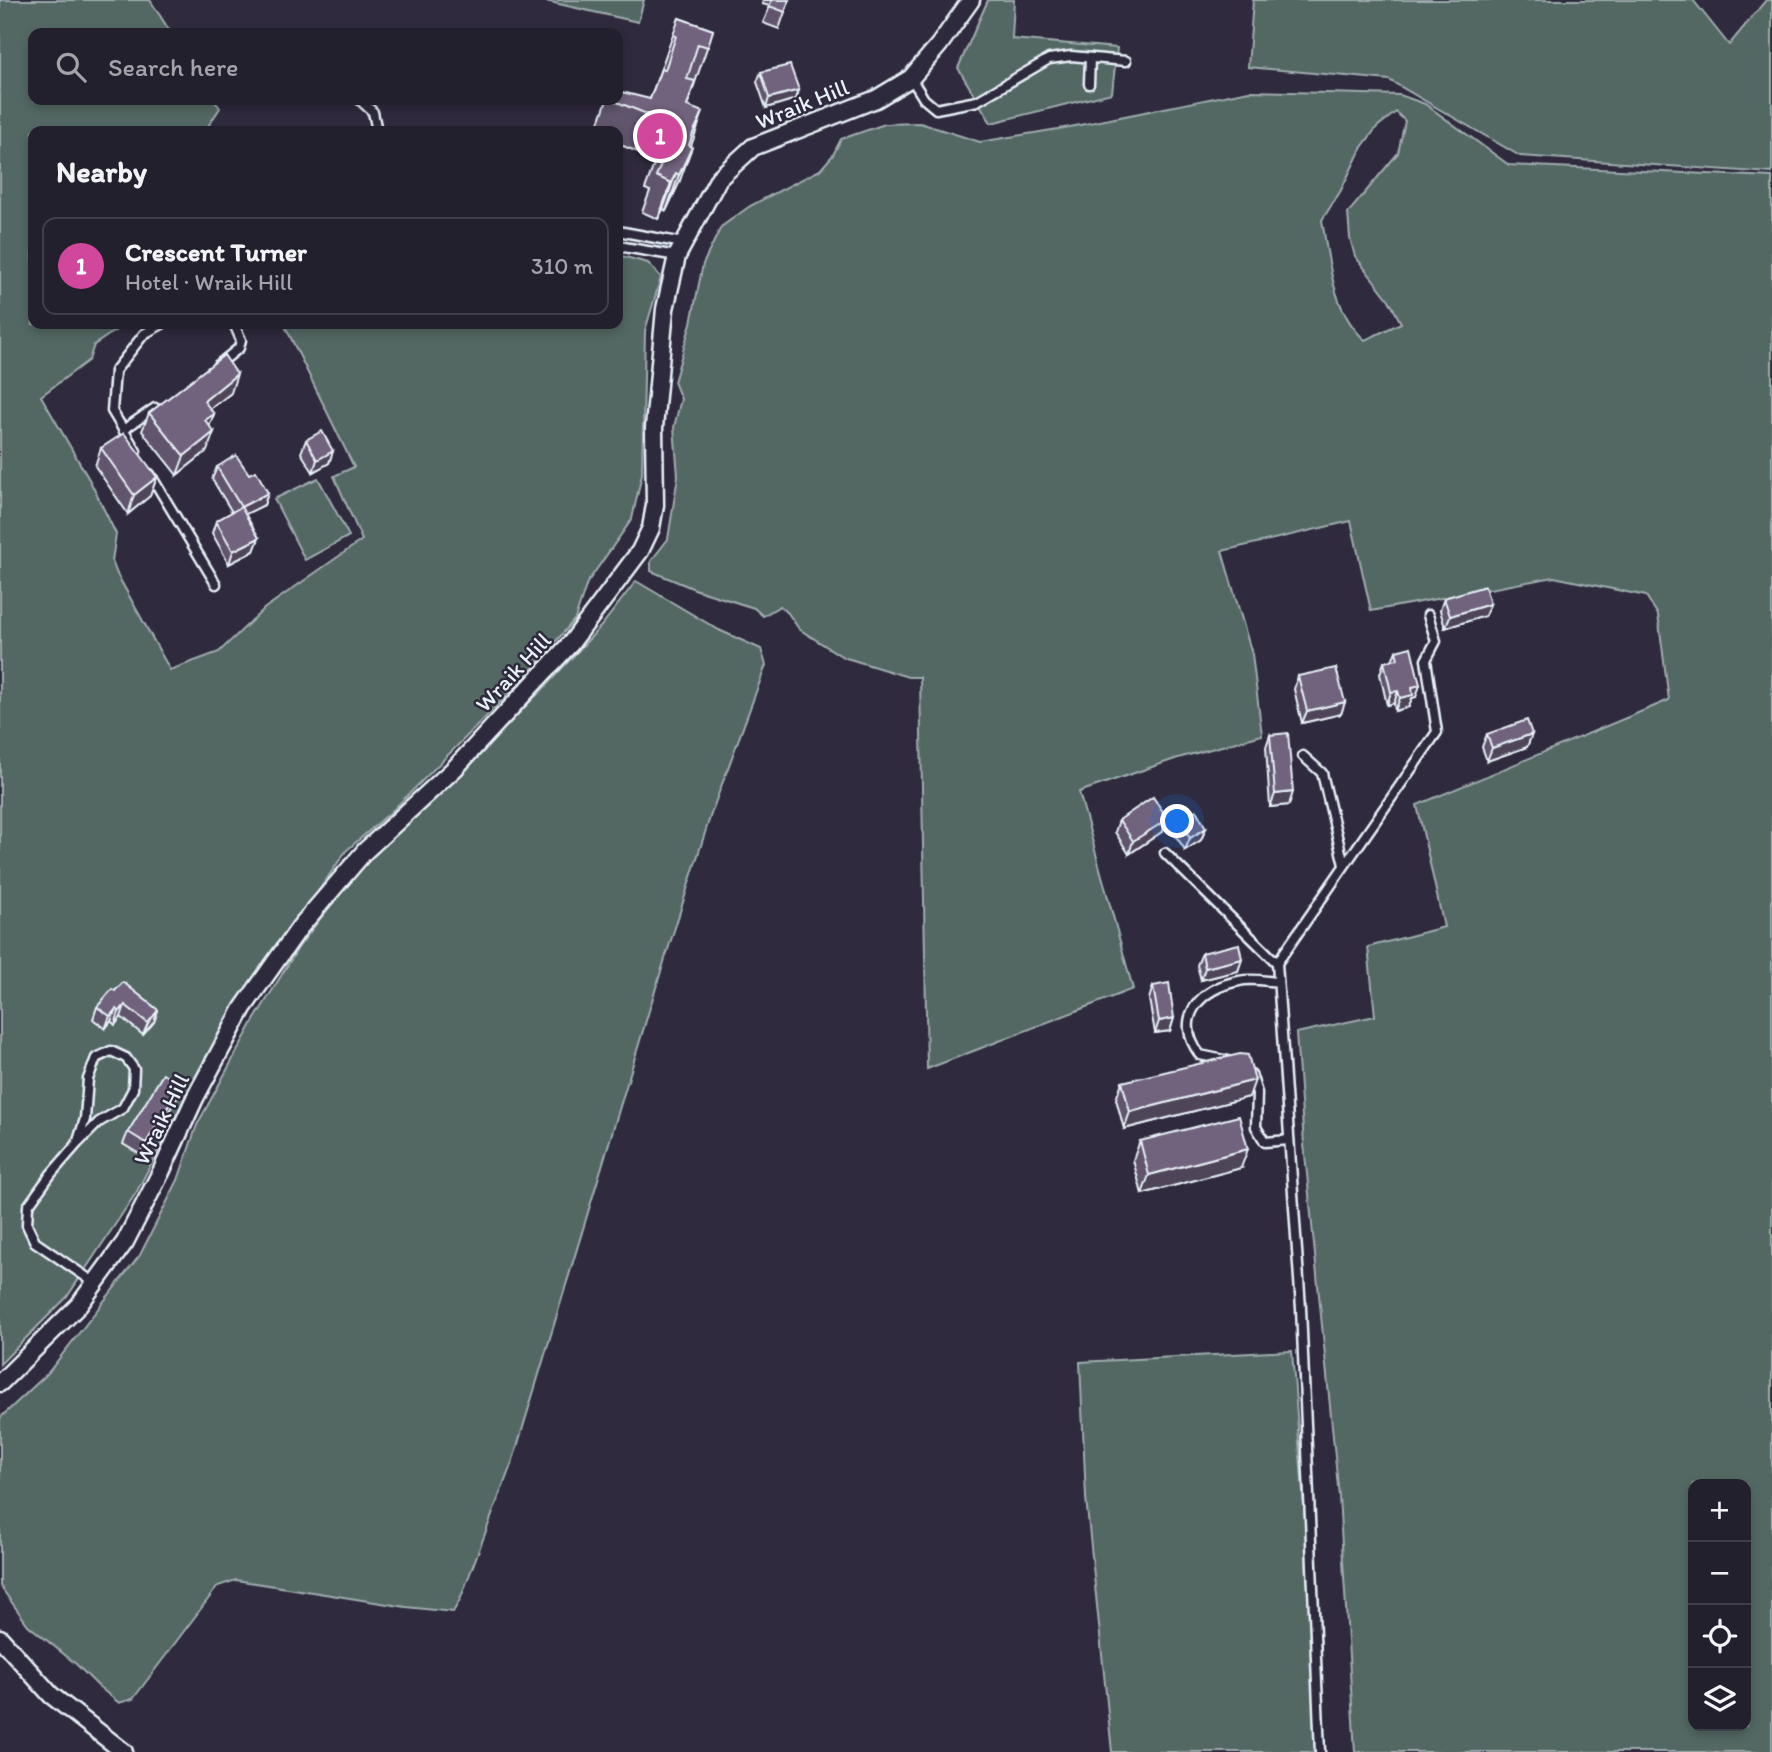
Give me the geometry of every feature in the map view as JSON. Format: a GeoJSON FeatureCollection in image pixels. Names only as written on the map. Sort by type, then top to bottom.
{"type":"FeatureCollection","features":[{"type":"Feature","properties":{"kind":"street","name":"Wraik Hill"},"geometry":{"type":"LineString","coordinates":[[0,1383],[79,1305],[125,1242],[195,1098],[243,1008],[300,927],[365,850],[455,768],[571,643],[640,551],[651,528],[655,505],[654,428],[665,309],[680,249],[719,178],[753,148],[876,99],[911,78],[940,45],[971,0]]}},
{"type":"Feature","properties":{"kind":"street"},"geometry":{"type":"LineString","coordinates":[[0,1638],[51,1695],[124,1752]]}},
{"type":"Feature","properties":{"kind":"lane"},"geometry":{"type":"LineString","coordinates":[[911,78],[924,99],[936,109],[976,101],[1049,59],[1071,56],[1126,61]]}},
{"type":"Feature","properties":{"kind":"lane"},"geometry":{"type":"LineString","coordinates":[[1089,84],[1090,58]]}},
{"type":"Feature","properties":{"kind":"lane"},"geometry":{"type":"LineString","coordinates":[[365,105],[373,113],[376,126]]}},
{"type":"Feature","properties":{"kind":"lane"},"geometry":{"type":"LineString","coordinates":[[623,232],[680,249]]}},
{"type":"Feature","properties":{"kind":"lane"},"geometry":{"type":"LineString","coordinates":[[623,246],[680,249]]}},
{"type":"Feature","properties":{"kind":"lane"},"geometry":{"type":"LineString","coordinates":[[138,454],[112,411],[115,371],[144,334],[153,329]]}},
{"type":"Feature","properties":{"kind":"lane"},"geometry":{"type":"LineString","coordinates":[[205,374],[239,348],[241,340],[236,329]]}},
{"type":"Feature","properties":{"kind":"lane"},"geometry":{"type":"LineString","coordinates":[[123,430],[164,402]]}},
{"type":"Feature","properties":{"kind":"lane"},"geometry":{"type":"LineString","coordinates":[[145,466],[216,584]]}},
{"type":"Feature","properties":{"kind":"lane"},"geometry":{"type":"LineString","coordinates":[[1320,1752],[1301,1322],[1277,963],[1437,732],[1426,660],[1436,641],[1428,615]]}},
{"type":"Feature","properties":{"kind":"lane"},"geometry":{"type":"LineString","coordinates":[[1303,756],[1322,774],[1345,865]]}},
{"type":"Feature","properties":{"kind":"lane"},"geometry":{"type":"LineString","coordinates":[[1165,853],[1277,963]]}},
{"type":"Feature","properties":{"kind":"lane"},"geometry":{"type":"LineString","coordinates":[[1236,1063],[1200,1055],[1195,1048],[1190,1037],[1189,1018],[1197,1002],[1222,985],[1242,980],[1278,982]]}},
{"type":"Feature","properties":{"kind":"lane"},"geometry":{"type":"LineString","coordinates":[[77,1144],[85,1119],[88,1079],[96,1058],[111,1051],[126,1058],[134,1069],[134,1089],[129,1101],[123,1108],[99,1122],[77,1144],[28,1206],[27,1225],[35,1242],[95,1283]]}},
{"type":"Feature","properties":{"kind":"lane"},"geometry":{"type":"LineString","coordinates":[[1245,1066],[1254,1078],[1256,1127],[1265,1142],[1289,1140]]}},
{"type":"Feature","properties":{"kind":"green space"},"geometry":{"type":"Polygon","coordinates":[[[0,0],[150,0],[168,28],[28,28],[28,105],[218,105],[220,108],[208,126],[28,126],[28,329],[118,329],[94,345],[89,360],[41,396],[90,481],[116,534],[112,561],[117,574],[170,670],[219,652],[265,608],[362,540],[334,476],[354,467],[286,329],[623,329],[623,256],[648,263],[661,277],[645,331],[642,474],[632,519],[587,583],[575,619],[527,675],[465,738],[392,811],[346,851],[235,1012],[226,1020],[136,1193],[67,1297],[0,1364],[0,0]],[[177,1097],[124,1144],[141,1155],[177,1097]]]}},
{"type":"Feature","properties":{"kind":"green space"},"geometry":{"type":"Polygon","coordinates":[[[541,0],[644,0],[638,22],[541,0]]]}},
{"type":"Feature","properties":{"kind":"green space"},"geometry":{"type":"Polygon","coordinates":[[[988,0],[1014,0],[1012,39],[1117,48],[1112,93],[991,123],[958,68],[988,0]]]}},
{"type":"Feature","properties":{"kind":"green space"},"geometry":{"type":"Polygon","coordinates":[[[1253,0],[1693,0],[1729,45],[1766,0],[1772,0],[1772,173],[1520,156],[1389,80],[1248,67],[1253,0]]]}},
{"type":"Feature","properties":{"kind":"green space"},"geometry":{"type":"Polygon","coordinates":[[[1249,91],[1400,95],[1425,104],[1509,165],[1772,177],[1772,1752],[1355,1752],[1339,1497],[1304,1144],[1296,1033],[1375,1016],[1368,947],[1444,927],[1417,805],[1669,700],[1658,615],[1646,596],[1554,577],[1371,611],[1351,521],[1222,551],[1252,654],[1262,735],[1178,758],[1079,792],[1133,989],[927,1069],[920,677],[908,677],[843,657],[799,629],[780,606],[763,616],[754,608],[697,590],[651,571],[651,561],[668,539],[678,476],[674,427],[681,399],[674,382],[691,323],[703,264],[721,227],[750,206],[820,170],[833,155],[841,139],[885,124],[920,123],[980,142],[1249,91]],[[1396,112],[1377,127],[1362,147],[1340,192],[1322,220],[1330,268],[1339,300],[1345,315],[1365,340],[1401,323],[1389,300],[1355,256],[1348,213],[1398,153],[1405,121],[1396,112]]]}},
{"type":"Feature","properties":{"kind":"green space"},"geometry":{"type":"Polygon","coordinates":[[[318,478],[349,536],[305,560],[274,499],[318,478]]]}},
{"type":"Feature","properties":{"kind":"green space"},"geometry":{"type":"Polygon","coordinates":[[[636,581],[719,630],[761,649],[766,665],[711,814],[514,1457],[460,1600],[453,1612],[236,1580],[218,1586],[133,1699],[119,1703],[28,1625],[0,1586],[0,1418],[47,1374],[140,1255],[178,1180],[197,1125],[253,1022],[298,948],[367,857],[543,689],[602,625],[636,581]]]}},
{"type":"Feature","properties":{"kind":"green space"},"geometry":{"type":"Polygon","coordinates":[[[1292,1351],[1323,1752],[1112,1752],[1086,1498],[1080,1362],[1292,1351]]]}},
{"type":"Feature","properties":{"kind":"building"},"geometry":{"type":"Polygon","coordinates":[[[772,0],[789,0],[785,12],[769,6],[772,0]]]}},
{"type":"Feature","properties":{"kind":"building"},"geometry":{"type":"Polygon","coordinates":[[[679,18],[713,30],[708,47],[698,44],[687,79],[695,81],[687,106],[703,112],[689,145],[692,147],[679,175],[676,173],[671,183],[656,176],[665,155],[658,152],[672,124],[623,104],[623,92],[650,99],[661,69],[665,70],[676,36],[673,35],[679,18]]]}},
{"type":"Feature","properties":{"kind":"building"},"geometry":{"type":"Polygon","coordinates":[[[790,65],[799,90],[769,98],[761,72],[790,65]]]}},
{"type":"Feature","properties":{"kind":"building"},"geometry":{"type":"Polygon","coordinates":[[[224,355],[237,374],[204,401],[214,414],[205,420],[214,432],[184,456],[149,413],[224,355]]]}},
{"type":"Feature","properties":{"kind":"building"},"geometry":{"type":"Polygon","coordinates":[[[322,431],[333,451],[317,460],[306,440],[322,431]]]}},
{"type":"Feature","properties":{"kind":"building"},"geometry":{"type":"Polygon","coordinates":[[[124,433],[157,477],[134,495],[101,448],[124,433]]]}},
{"type":"Feature","properties":{"kind":"building"},"geometry":{"type":"Polygon","coordinates":[[[236,455],[249,474],[256,471],[268,493],[241,507],[217,467],[236,455]]]}},
{"type":"Feature","properties":{"kind":"building"},"geometry":{"type":"Polygon","coordinates":[[[241,507],[259,538],[233,551],[216,521],[241,507]]]}},
{"type":"Feature","properties":{"kind":"building"},"geometry":{"type":"Polygon","coordinates":[[[1485,586],[1490,604],[1450,616],[1444,598],[1485,586]]]}},
{"type":"Feature","properties":{"kind":"building"},"geometry":{"type":"Polygon","coordinates":[[[1411,647],[1420,685],[1412,687],[1413,695],[1400,698],[1398,691],[1391,692],[1384,662],[1398,659],[1396,651],[1411,647]]]}},
{"type":"Feature","properties":{"kind":"building"},"geometry":{"type":"Polygon","coordinates":[[[1336,668],[1345,702],[1307,711],[1298,676],[1336,668]]]}},
{"type":"Feature","properties":{"kind":"building"},"geometry":{"type":"Polygon","coordinates":[[[1527,720],[1532,734],[1492,748],[1487,734],[1527,720]]]}},
{"type":"Feature","properties":{"kind":"building"},"geometry":{"type":"Polygon","coordinates":[[[1288,733],[1293,792],[1275,794],[1270,735],[1288,733]]]}},
{"type":"Feature","properties":{"kind":"building"},"geometry":{"type":"Polygon","coordinates":[[[1153,797],[1168,819],[1133,841],[1119,820],[1153,797]]]}},
{"type":"Feature","properties":{"kind":"building"},"geometry":{"type":"Polygon","coordinates":[[[1196,810],[1206,828],[1190,838],[1179,820],[1196,810]]]}},
{"type":"Feature","properties":{"kind":"building"},"geometry":{"type":"Polygon","coordinates":[[[1239,944],[1242,959],[1205,968],[1202,953],[1239,944]]]}},
{"type":"Feature","properties":{"kind":"building"},"geometry":{"type":"Polygon","coordinates":[[[123,982],[158,1010],[148,1023],[125,1005],[110,1016],[97,1007],[112,989],[115,991],[123,982]]]}},
{"type":"Feature","properties":{"kind":"building"},"geometry":{"type":"Polygon","coordinates":[[[1169,983],[1174,1018],[1159,1021],[1153,986],[1169,983]]]}},
{"type":"Feature","properties":{"kind":"building"},"geometry":{"type":"Polygon","coordinates":[[[1240,1054],[1248,1055],[1255,1080],[1130,1112],[1122,1082],[1240,1054]]]}},
{"type":"Feature","properties":{"kind":"building"},"geometry":{"type":"Polygon","coordinates":[[[163,1074],[181,1085],[146,1143],[128,1132],[163,1074]]]}},
{"type":"Feature","properties":{"kind":"building"},"geometry":{"type":"Polygon","coordinates":[[[1239,1116],[1248,1149],[1149,1175],[1140,1141],[1239,1116]]]}},
{"type":"Feature","properties":{"kind":"place","name":"Crescent Turner"},"geometry":{"type":"Point","coordinates":[660,136]}}]}
